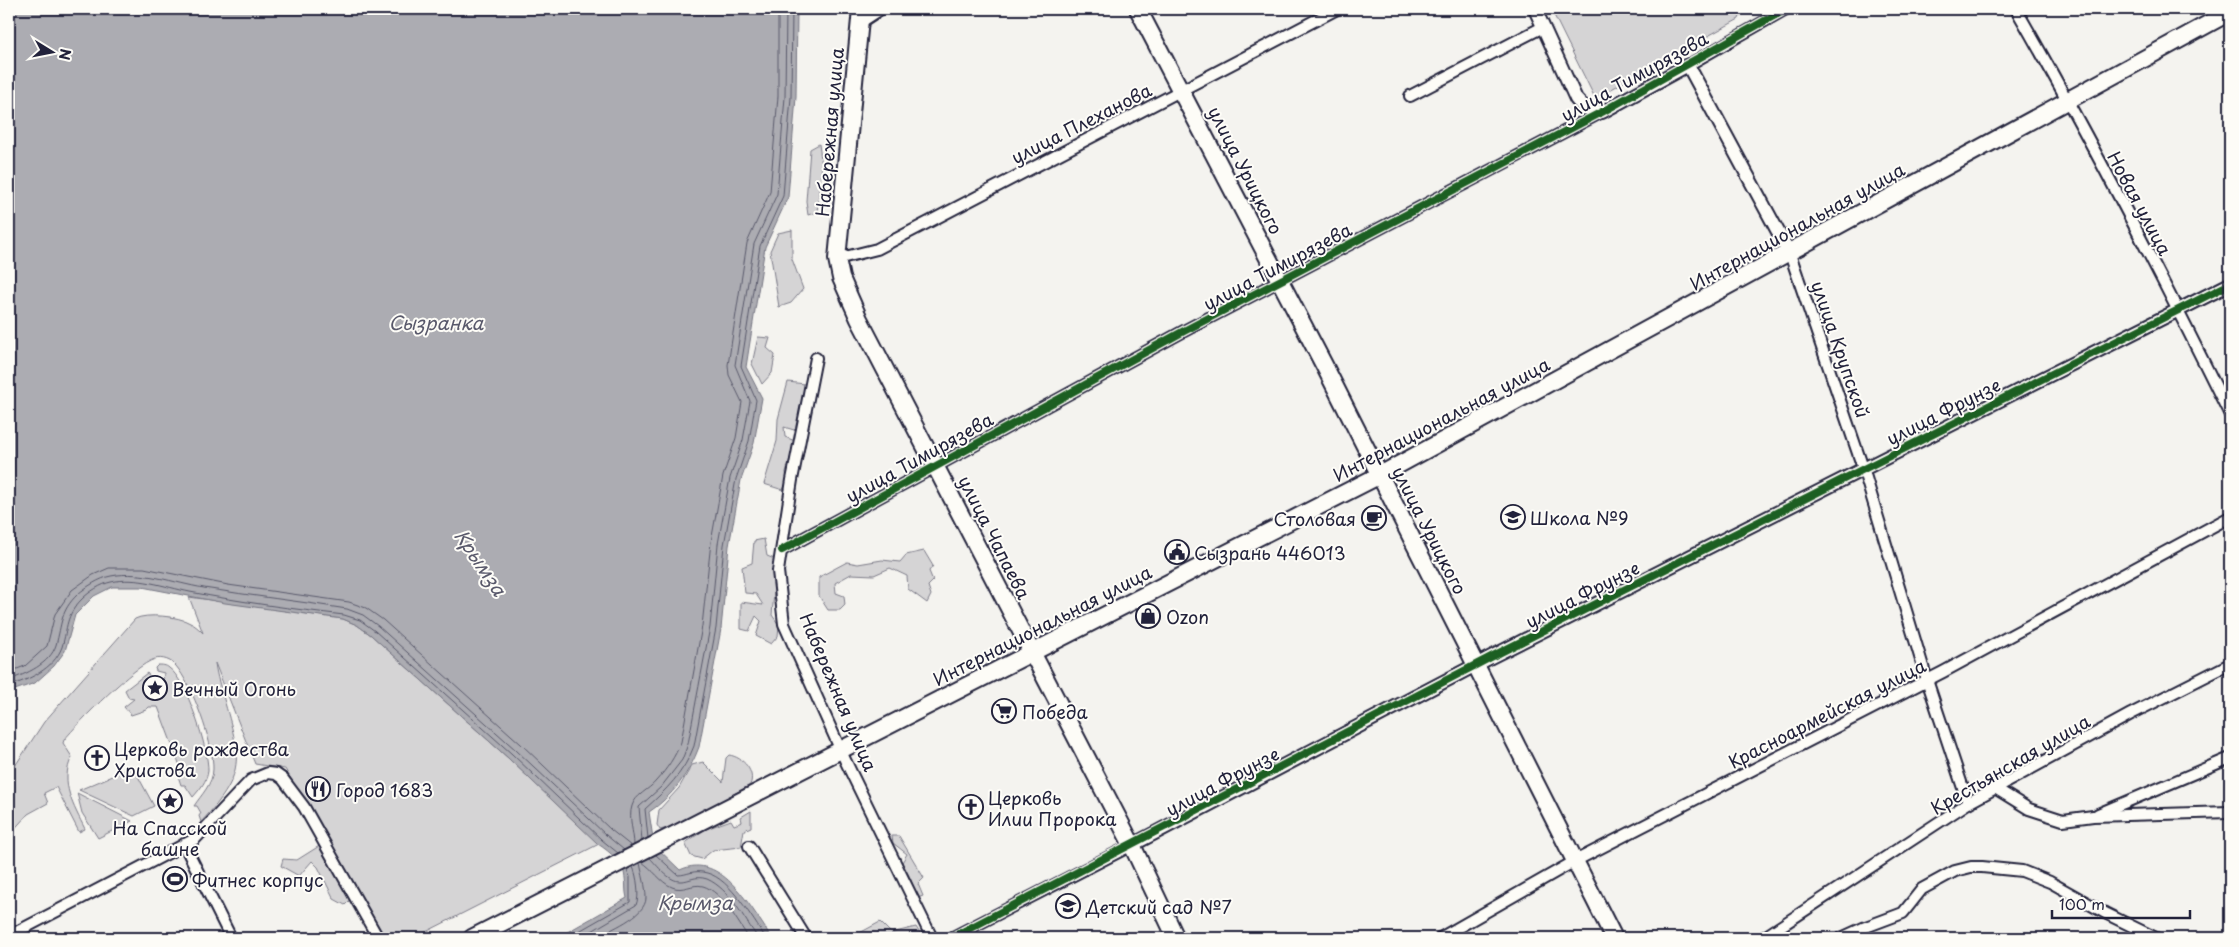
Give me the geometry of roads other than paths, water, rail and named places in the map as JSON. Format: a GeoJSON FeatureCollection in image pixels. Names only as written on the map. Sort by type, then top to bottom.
{"type":"FeatureCollection","features":[{"type":"Feature","properties":{"kind":"main road","name":"улица Урицкого"},"geometry":{"type":"LineString","coordinates":[[1138,9],[1182,89],[1281,280],[1614,938]]}},
{"type":"Feature","properties":{"kind":"main road","name":"Интернациональная улица"},"geometry":{"type":"LineString","coordinates":[[472,938],[840,749],[1032,654],[1380,476],[1790,254],[2230,12]]}},
{"type":"Feature","properties":{"kind":"main road","name":"Набережная улица"},"geometry":{"type":"LineString","coordinates":[[837,259],[859,16]]}},
{"type":"Feature","properties":{"kind":"main road","name":"улица Чапаева"},"geometry":{"type":"LineString","coordinates":[[837,259],[850,302],[1132,845],[1176,938]]}},
{"type":"Feature","properties":{"kind":"street"},"geometry":{"type":"LineString","coordinates":[[859,16],[881,9]]}},
{"type":"Feature","properties":{"kind":"street","name":"улица Плеханова"},"geometry":{"type":"LineString","coordinates":[[837,259],[877,249],[1337,9]]}},
{"type":"Feature","properties":{"kind":"street"},"geometry":{"type":"LineString","coordinates":[[1535,9],[1576,99],[1586,108],[1602,112]]}},
{"type":"Feature","properties":{"kind":"street","name":"улица Тимирязева"},"geometry":{"type":"LineString","coordinates":[[782,550],[1024,417],[1602,112],[1688,65],[1766,14],[1786,9]]}},
{"type":"Feature","properties":{"kind":"street","name":"Новая улица"},"geometry":{"type":"LineString","coordinates":[[2016,9],[2068,100],[2178,309],[2230,414]]}},
{"type":"Feature","properties":{"kind":"street"},"geometry":{"type":"LineString","coordinates":[[1410,96],[1543,27]]}},
{"type":"Feature","properties":{"kind":"street","name":"улица Крупской"},"geometry":{"type":"LineString","coordinates":[[1688,65],[1790,254],[1863,468],[1927,680],[1968,803]]}},
{"type":"Feature","properties":{"kind":"street","name":"улица Фрунзе"},"geometry":{"type":"LineString","coordinates":[[951,938],[1477,664],[2230,284]]}},
{"type":"Feature","properties":{"kind":"street","name":"Набережная улица"},"geometry":{"type":"LineString","coordinates":[[816,358],[792,480],[778,571],[784,624],[840,749],[932,938]]}},
{"type":"Feature","properties":{"kind":"street","name":"Красноармейская улица"},"geometry":{"type":"LineString","coordinates":[[1440,938],[1575,861],[1927,680],[2230,517]]}},
{"type":"Feature","properties":{"kind":"street","name":"Крестьянская улица"},"geometry":{"type":"LineString","coordinates":[[1763,938],[1968,803],[2131,714],[2230,664]]}},
{"type":"Feature","properties":{"kind":"street"},"geometry":{"type":"LineString","coordinates":[[2093,816],[2230,758]]}},
{"type":"Feature","properties":{"kind":"street"},"geometry":{"type":"LineString","coordinates":[[9,936],[195,839],[251,780],[268,773],[276,774],[283,779],[304,807],[378,938]]}},
{"type":"Feature","properties":{"kind":"street"},"geometry":{"type":"LineString","coordinates":[[1995,788],[2029,809],[2062,820],[2093,816],[2230,812]]}},
{"type":"Feature","properties":{"kind":"street"},"geometry":{"type":"LineString","coordinates":[[184,844],[231,938]]}},
{"type":"Feature","properties":{"kind":"street"},"geometry":{"type":"LineString","coordinates":[[749,846],[806,938]]}},
{"type":"Feature","properties":{"kind":"street"},"geometry":{"type":"LineString","coordinates":[[1841,938],[1903,913],[1922,889],[1955,871],[1971,867],[2022,871],[2050,882],[2107,914],[2156,938]]}},
{"type":"Feature","properties":{"kind":"water","name":"Сызранка"},"geometry":{"type":"Polygon","coordinates":[[[9,9],[797,9],[796,97],[788,197],[765,247],[746,367],[762,398],[754,443],[741,480],[729,546],[721,629],[699,747],[691,766],[673,791],[649,812],[654,845],[680,870],[695,866],[709,868],[722,875],[745,899],[772,938],[557,938],[627,898],[622,867],[612,854],[598,844],[508,758],[371,635],[357,625],[343,619],[225,603],[142,587],[112,587],[94,596],[75,615],[65,651],[54,666],[35,683],[9,692],[9,9]]]}},
{"type":"Feature","properties":{"kind":"place","name":"Школа №9"},"geometry":{"type":"Point","coordinates":[1513,517]}},
{"type":"Feature","properties":{"kind":"place","name":"Столовая"},"geometry":{"type":"Point","coordinates":[1374,518]}},
{"type":"Feature","properties":{"kind":"place","name":"Сызрань 446013"},"geometry":{"type":"Point","coordinates":[1177,552]}},
{"type":"Feature","properties":{"kind":"place","name":"Ozon"},"geometry":{"type":"Point","coordinates":[1148,616]}},
{"type":"Feature","properties":{"kind":"place","name":"Вечный Огонь"},"geometry":{"type":"Point","coordinates":[155,688]}},
{"type":"Feature","properties":{"kind":"place","name":"Победа"},"geometry":{"type":"Point","coordinates":[1004,711]}},
{"type":"Feature","properties":{"kind":"place","name":"Церковь рождества Христова"},"geometry":{"type":"Point","coordinates":[97,758]}},
{"type":"Feature","properties":{"kind":"place","name":"Город 1683"},"geometry":{"type":"Point","coordinates":[318,789]}},
{"type":"Feature","properties":{"kind":"place","name":"На Спасской башне"},"geometry":{"type":"Point","coordinates":[170,801]}},
{"type":"Feature","properties":{"kind":"place","name":"Церковь Илии Пророка"},"geometry":{"type":"Point","coordinates":[971,807]}},
{"type":"Feature","properties":{"kind":"place","name":"Фитнес корпус"},"geometry":{"type":"Point","coordinates":[175,879]}},
{"type":"Feature","properties":{"kind":"place","name":"Детский сад №7"},"geometry":{"type":"Point","coordinates":[1068,906]}},
{"type":"Feature","properties":{"kind":"water label","name":"Крымза"},"geometry":{"type":"Point","coordinates":[481,562]}},
{"type":"Feature","properties":{"kind":"water label","name":"Крымза"},"geometry":{"type":"Point","coordinates":[695,902]}}]}
